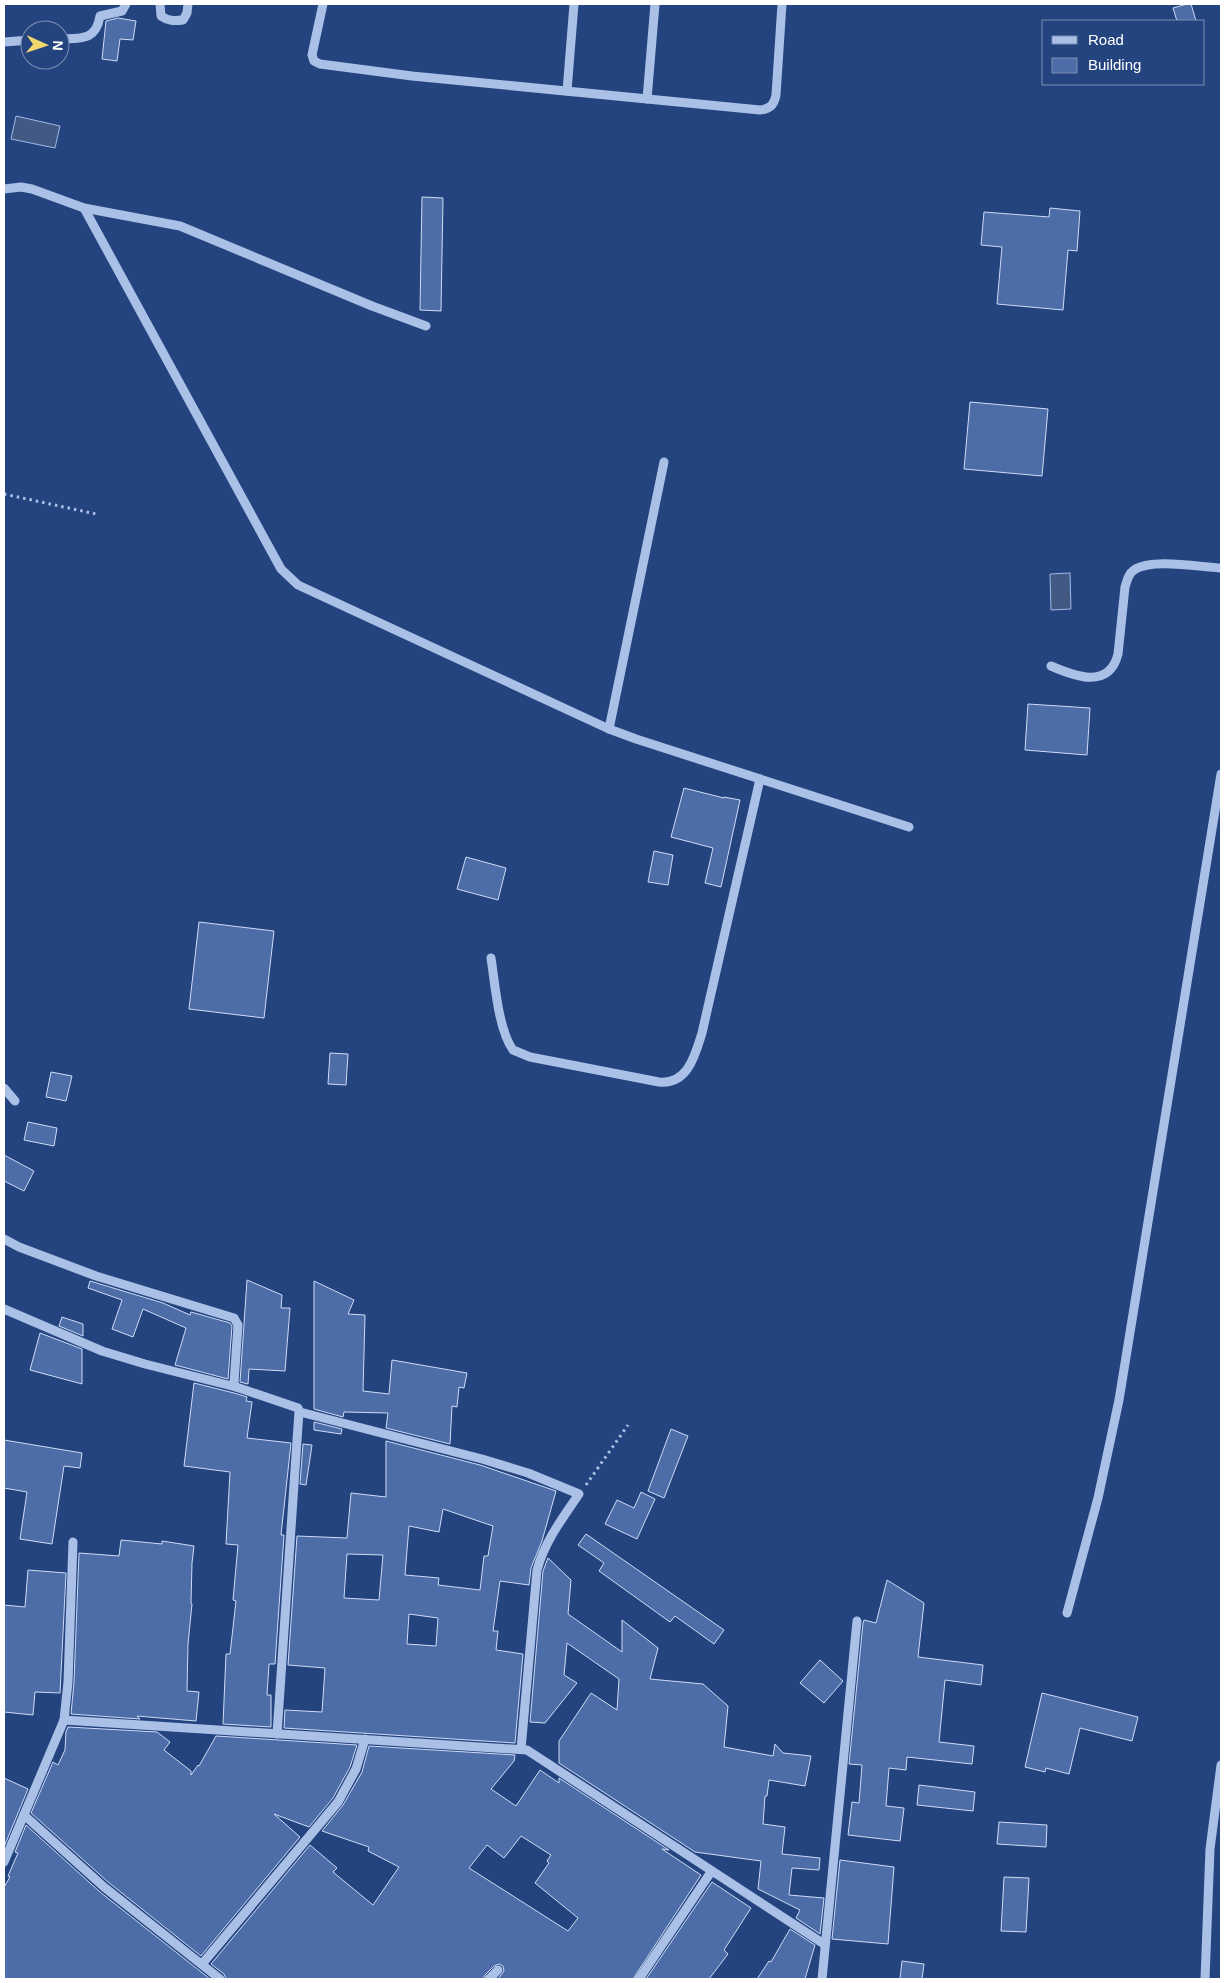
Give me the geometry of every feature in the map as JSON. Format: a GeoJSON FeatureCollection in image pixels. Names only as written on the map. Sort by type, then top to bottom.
{"type":"FeatureCollection","features":[{"type":"Feature","properties":{"kind":"street"},"geometry":{"type":"LineString","coordinates":[[70,38],[86,38],[98,26],[100,16],[122,11],[126,4]]}},
{"type":"Feature","properties":{"kind":"street"},"geometry":{"type":"LineString","coordinates":[[160,4],[161,16],[166,20],[176,21],[183,20],[187,13],[188,4]]}},
{"type":"Feature","properties":{"kind":"street"},"geometry":{"type":"LineString","coordinates":[[324,4],[313,51],[313,59],[316,63],[412,76],[760,110],[768,109],[773,105],[776,95],[782,4]]}},
{"type":"Feature","properties":{"kind":"street"},"geometry":{"type":"LineString","coordinates":[[567,90],[574,4]]}},
{"type":"Feature","properties":{"kind":"street"},"geometry":{"type":"LineString","coordinates":[[647,99],[655,4]]}},
{"type":"Feature","properties":{"kind":"street"},"geometry":{"type":"LineString","coordinates":[[4,42],[20,41]]}},
{"type":"Feature","properties":{"kind":"street"},"geometry":{"type":"LineString","coordinates":[[4,189],[21,186],[84,208],[180,226],[372,306],[426,326]]}},
{"type":"Feature","properties":{"kind":"street"},"geometry":{"type":"LineString","coordinates":[[84,208],[281,569],[298,585],[609,729],[909,827]]}},
{"type":"Feature","properties":{"kind":"street"},"geometry":{"type":"LineString","coordinates":[[609,729],[664,462]]}},
{"type":"Feature","properties":{"kind":"street"},"geometry":{"type":"LineString","coordinates":[[1051,666],[1080,677],[1097,676],[1109,671],[1117,660],[1125,587],[1133,571],[1141,567],[1158,564],[1221,568]]}},
{"type":"Feature","properties":{"kind":"street"},"geometry":{"type":"LineString","coordinates":[[1067,1612],[1098,1498],[1119,1400],[1221,774]]}},
{"type":"Feature","properties":{"kind":"street"},"geometry":{"type":"LineString","coordinates":[[491,958],[497,999],[506,1036],[513,1050],[530,1057],[659,1082],[666,1083],[678,1080],[690,1065],[702,1033],[760,779]]}},
{"type":"Feature","properties":{"kind":"street"},"geometry":{"type":"LineString","coordinates":[[4,1088],[15,1101]]}},
{"type":"Feature","properties":{"kind":"street"},"geometry":{"type":"LineString","coordinates":[[4,1239],[19,1247],[96,1276],[234,1318],[238,1325],[234,1383],[236,1387]]}},
{"type":"Feature","properties":{"kind":"street"},"geometry":{"type":"LineString","coordinates":[[4,1308],[102,1351],[236,1387],[298,1408],[300,1412],[482,1459],[528,1473],[580,1494],[550,1537],[544,1548],[537,1570],[521,1749]]}},
{"type":"Feature","properties":{"kind":"street"},"geometry":{"type":"LineString","coordinates":[[277,1734],[300,1412]]}},
{"type":"Feature","properties":{"kind":"street"},"geometry":{"type":"LineString","coordinates":[[4,1862],[64,1720],[68,1682],[73,1542]]}},
{"type":"Feature","properties":{"kind":"street"},"geometry":{"type":"LineString","coordinates":[[822,1979],[857,1621]]}},
{"type":"Feature","properties":{"kind":"street"},"geometry":{"type":"LineString","coordinates":[[64,1720],[527,1750],[711,1872],[824,1944]]}},
{"type":"Feature","properties":{"kind":"street"},"geometry":{"type":"LineString","coordinates":[[202,1964],[338,1802],[356,1769],[365,1739]]}},
{"type":"Feature","properties":{"kind":"street"},"geometry":{"type":"LineString","coordinates":[[1205,1979],[1210,1849],[1221,1765]]}},
{"type":"Feature","properties":{"kind":"street"},"geometry":{"type":"LineString","coordinates":[[24,1815],[104,1887],[220,1979]]}},
{"type":"Feature","properties":{"kind":"street"},"geometry":{"type":"LineString","coordinates":[[639,1979],[711,1872]]}},
{"type":"Feature","properties":{"kind":"street"},"geometry":{"type":"LineString","coordinates":[[489,1979],[498,1970]]}},
{"type":"Feature","properties":{"kind":"path"},"geometry":{"type":"LineString","coordinates":[[4,494],[96,514]]}},
{"type":"Feature","properties":{"kind":"path"},"geometry":{"type":"LineString","coordinates":[[580,1494],[628,1425]]}},
{"type":"Feature","properties":{"kind":"water"},"geometry":{"type":"Polygon","coordinates":[[[16,116],[60,126],[55,148],[11,139],[16,116]]]}},
{"type":"Feature","properties":{"kind":"water"},"geometry":{"type":"Polygon","coordinates":[[[1070,573],[1071,609],[1051,610],[1050,574],[1070,573]]]}},
{"type":"Feature","properties":{"kind":"building"},"geometry":{"type":"Polygon","coordinates":[[[1191,4],[1196,20],[1177,20],[1173,8],[1191,4]]]}},
{"type":"Feature","properties":{"kind":"building"},"geometry":{"type":"Polygon","coordinates":[[[118,18],[136,21],[133,40],[120,39],[117,61],[102,59],[106,21],[118,18]]]}},
{"type":"Feature","properties":{"kind":"building"},"geometry":{"type":"Polygon","coordinates":[[[422,197],[443,198],[441,311],[420,310],[422,197]]]}},
{"type":"Feature","properties":{"kind":"building"},"geometry":{"type":"Polygon","coordinates":[[[1050,208],[1080,211],[1077,251],[1068,250],[1063,310],[997,304],[1002,247],[981,245],[984,212],[1049,217],[1050,208]]]}},
{"type":"Feature","properties":{"kind":"building"},"geometry":{"type":"Polygon","coordinates":[[[970,402],[1048,409],[1042,476],[964,469],[970,402]]]}},
{"type":"Feature","properties":{"kind":"building"},"geometry":{"type":"Polygon","coordinates":[[[1028,704],[1090,708],[1087,755],[1025,750],[1028,704]]]}},
{"type":"Feature","properties":{"kind":"building"},"geometry":{"type":"Polygon","coordinates":[[[684,788],[740,800],[721,887],[705,883],[713,848],[671,837],[684,788]]]}},
{"type":"Feature","properties":{"kind":"building"},"geometry":{"type":"Polygon","coordinates":[[[654,851],[673,855],[668,885],[648,882],[654,851]]]}},
{"type":"Feature","properties":{"kind":"building"},"geometry":{"type":"Polygon","coordinates":[[[466,857],[506,868],[498,900],[457,889],[466,857]]]}},
{"type":"Feature","properties":{"kind":"building"},"geometry":{"type":"Polygon","coordinates":[[[199,922],[274,931],[264,1018],[189,1009],[199,922]]]}},
{"type":"Feature","properties":{"kind":"building"},"geometry":{"type":"Polygon","coordinates":[[[330,1053],[348,1054],[346,1085],[328,1084],[330,1053]]]}},
{"type":"Feature","properties":{"kind":"building"},"geometry":{"type":"Polygon","coordinates":[[[51,1072],[72,1076],[66,1101],[46,1097],[51,1072]]]}},
{"type":"Feature","properties":{"kind":"building"},"geometry":{"type":"Polygon","coordinates":[[[28,1122],[57,1128],[54,1146],[24,1140],[28,1122]]]}},
{"type":"Feature","properties":{"kind":"building"},"geometry":{"type":"Polygon","coordinates":[[[4,1155],[34,1171],[24,1191],[4,1181],[4,1155]]]}},
{"type":"Feature","properties":{"kind":"building"},"geometry":{"type":"Polygon","coordinates":[[[247,1280],[282,1295],[281,1308],[290,1308],[285,1371],[249,1369],[248,1384],[240,1382],[247,1280]]]}},
{"type":"Feature","properties":{"kind":"building"},"geometry":{"type":"Polygon","coordinates":[[[90,1281],[163,1303],[190,1315],[191,1312],[230,1323],[232,1326],[228,1379],[175,1365],[186,1328],[143,1309],[133,1337],[112,1329],[122,1300],[88,1288],[90,1281]]]}},
{"type":"Feature","properties":{"kind":"building"},"geometry":{"type":"Polygon","coordinates":[[[314,1281],[354,1300],[348,1314],[365,1315],[363,1391],[389,1394],[392,1360],[467,1373],[464,1388],[459,1387],[457,1407],[452,1406],[450,1444],[386,1428],[388,1413],[344,1412],[343,1417],[314,1409],[314,1281]]]}},
{"type":"Feature","properties":{"kind":"building"},"geometry":{"type":"Polygon","coordinates":[[[62,1317],[83,1324],[83,1336],[59,1326],[62,1317]]]}},
{"type":"Feature","properties":{"kind":"building"},"geometry":{"type":"Polygon","coordinates":[[[40,1333],[82,1349],[82,1384],[30,1370],[40,1333]]]}},
{"type":"Feature","properties":{"kind":"building"},"geometry":{"type":"Polygon","coordinates":[[[194,1383],[247,1397],[246,1401],[252,1402],[247,1438],[291,1443],[281,1535],[284,1535],[275,1664],[269,1664],[267,1695],[271,1695],[271,1727],[223,1724],[226,1654],[230,1654],[236,1601],[233,1600],[238,1545],[226,1544],[230,1472],[184,1466],[194,1383]]]}},
{"type":"Feature","properties":{"kind":"building"},"geometry":{"type":"Polygon","coordinates":[[[314,1422],[342,1429],[341,1434],[314,1430],[314,1422]]]}},
{"type":"Feature","properties":{"kind":"building"},"geometry":{"type":"Polygon","coordinates":[[[671,1429],[688,1436],[664,1498],[648,1491],[671,1429]]]}},
{"type":"Feature","properties":{"kind":"building"},"geometry":{"type":"Polygon","coordinates":[[[4,1440],[82,1453],[80,1468],[64,1466],[52,1544],[20,1539],[27,1492],[4,1488],[4,1440]]]}},
{"type":"Feature","properties":{"kind":"building"},"geometry":{"type":"Polygon","coordinates":[[[386,1441],[480,1465],[556,1491],[542,1541],[531,1568],[529,1585],[500,1581],[493,1631],[498,1631],[496,1650],[523,1654],[515,1743],[284,1728],[285,1710],[322,1712],[325,1668],[288,1665],[297,1536],[347,1538],[351,1493],[386,1497],[386,1441]],[[443,1509],[439,1532],[409,1526],[405,1575],[439,1578],[438,1585],[480,1590],[484,1556],[488,1556],[493,1526],[443,1509]],[[347,1554],[344,1598],[379,1600],[383,1555],[347,1554]],[[409,1614],[407,1644],[436,1646],[438,1618],[409,1614]]]}},
{"type":"Feature","properties":{"kind":"building"},"geometry":{"type":"Polygon","coordinates":[[[303,1444],[312,1445],[306,1485],[300,1484],[303,1444]]]}},
{"type":"Feature","properties":{"kind":"building"},"geometry":{"type":"Polygon","coordinates":[[[641,1492],[655,1499],[637,1539],[605,1524],[617,1500],[634,1508],[641,1492]]]}},
{"type":"Feature","properties":{"kind":"building"},"geometry":{"type":"Polygon","coordinates":[[[586,1534],[724,1630],[714,1644],[675,1616],[670,1622],[599,1571],[604,1563],[578,1545],[586,1534]]]}},
{"type":"Feature","properties":{"kind":"building"},"geometry":{"type":"Polygon","coordinates":[[[121,1540],[162,1544],[162,1541],[194,1546],[187,1691],[199,1692],[196,1721],[137,1716],[140,1719],[71,1714],[79,1553],[119,1556],[121,1540]]]}},
{"type":"Feature","properties":{"kind":"building"},"geometry":{"type":"Polygon","coordinates":[[[548,1558],[571,1580],[568,1614],[622,1652],[622,1620],[658,1648],[650,1679],[703,1684],[728,1706],[724,1747],[773,1756],[775,1744],[783,1753],[811,1756],[805,1786],[769,1780],[767,1796],[765,1796],[763,1824],[785,1827],[782,1854],[820,1858],[819,1870],[792,1868],[789,1895],[824,1898],[820,1934],[796,1918],[800,1910],[758,1889],[761,1861],[695,1852],[559,1763],[559,1741],[591,1693],[617,1710],[619,1679],[567,1643],[564,1675],[577,1683],[545,1723],[530,1722],[543,1571],[548,1558]]]}},
{"type":"Feature","properties":{"kind":"building"},"geometry":{"type":"Polygon","coordinates":[[[28,1570],[66,1573],[60,1693],[35,1692],[33,1715],[4,1712],[4,1605],[25,1607],[28,1570]]]}},
{"type":"Feature","properties":{"kind":"building"},"geometry":{"type":"Polygon","coordinates":[[[887,1580],[924,1603],[918,1657],[983,1665],[981,1685],[945,1680],[939,1742],[974,1746],[972,1764],[907,1757],[906,1770],[889,1768],[886,1806],[904,1808],[900,1841],[848,1835],[852,1802],[859,1803],[862,1765],[849,1764],[863,1623],[864,1620],[876,1623],[887,1580]]]}},
{"type":"Feature","properties":{"kind":"building"},"geometry":{"type":"Polygon","coordinates":[[[820,1660],[843,1681],[824,1703],[800,1683],[820,1660]]]}},
{"type":"Feature","properties":{"kind":"building"},"geometry":{"type":"Polygon","coordinates":[[[1042,1693],[1138,1717],[1132,1741],[1080,1728],[1069,1774],[1046,1768],[1045,1772],[1025,1767],[1042,1693]]]}},
{"type":"Feature","properties":{"kind":"building"},"geometry":{"type":"Polygon","coordinates":[[[68,1727],[157,1732],[170,1742],[164,1750],[191,1771],[191,1775],[199,1766],[216,1736],[357,1745],[350,1767],[333,1798],[309,1827],[274,1814],[300,1837],[201,1956],[108,1882],[31,1813],[53,1762],[58,1765],[65,1750],[68,1727]]]}},
{"type":"Feature","properties":{"kind":"building"},"geometry":{"type":"Polygon","coordinates":[[[369,1746],[515,1755],[514,1761],[491,1789],[516,1806],[540,1770],[559,1783],[559,1778],[669,1850],[662,1849],[701,1875],[633,1979],[498,1979],[504,1971],[503,1966],[499,1964],[494,1966],[483,1979],[226,1979],[224,1974],[211,1964],[310,1845],[337,1868],[333,1872],[373,1905],[399,1867],[368,1851],[369,1847],[322,1831],[343,1805],[362,1772],[369,1746]],[[521,1836],[504,1858],[487,1845],[469,1868],[568,1931],[578,1918],[535,1883],[549,1863],[547,1861],[551,1855],[521,1836]]]}},
{"type":"Feature","properties":{"kind":"building"},"geometry":{"type":"Polygon","coordinates":[[[4,1778],[28,1789],[4,1847],[4,1778]]]}},
{"type":"Feature","properties":{"kind":"building"},"geometry":{"type":"Polygon","coordinates":[[[919,1785],[975,1792],[973,1811],[917,1805],[919,1785]]]}},
{"type":"Feature","properties":{"kind":"building"},"geometry":{"type":"Polygon","coordinates":[[[999,1822],[1047,1825],[1046,1847],[997,1844],[999,1822]]]}},
{"type":"Feature","properties":{"kind":"building"},"geometry":{"type":"Polygon","coordinates":[[[26,1825],[100,1892],[210,1979],[4,1979],[4,1887],[10,1877],[8,1876],[18,1853],[15,1852],[26,1825]]]}},
{"type":"Feature","properties":{"kind":"building"},"geometry":{"type":"Polygon","coordinates":[[[840,1860],[894,1867],[888,1944],[832,1939],[840,1860]]]}},
{"type":"Feature","properties":{"kind":"building"},"geometry":{"type":"Polygon","coordinates":[[[1004,1877],[1029,1878],[1026,1932],[1001,1931],[1004,1877]]]}},
{"type":"Feature","properties":{"kind":"building"},"geometry":{"type":"Polygon","coordinates":[[[712,1882],[751,1908],[724,1950],[728,1954],[709,1979],[646,1979],[712,1882]]]}},
{"type":"Feature","properties":{"kind":"building"},"geometry":{"type":"Polygon","coordinates":[[[790,1929],[815,1945],[805,1979],[757,1979],[769,1961],[771,1962],[790,1929]]]}},
{"type":"Feature","properties":{"kind":"building"},"geometry":{"type":"Polygon","coordinates":[[[902,1961],[924,1964],[922,1979],[900,1979],[902,1961]]]}}]}
